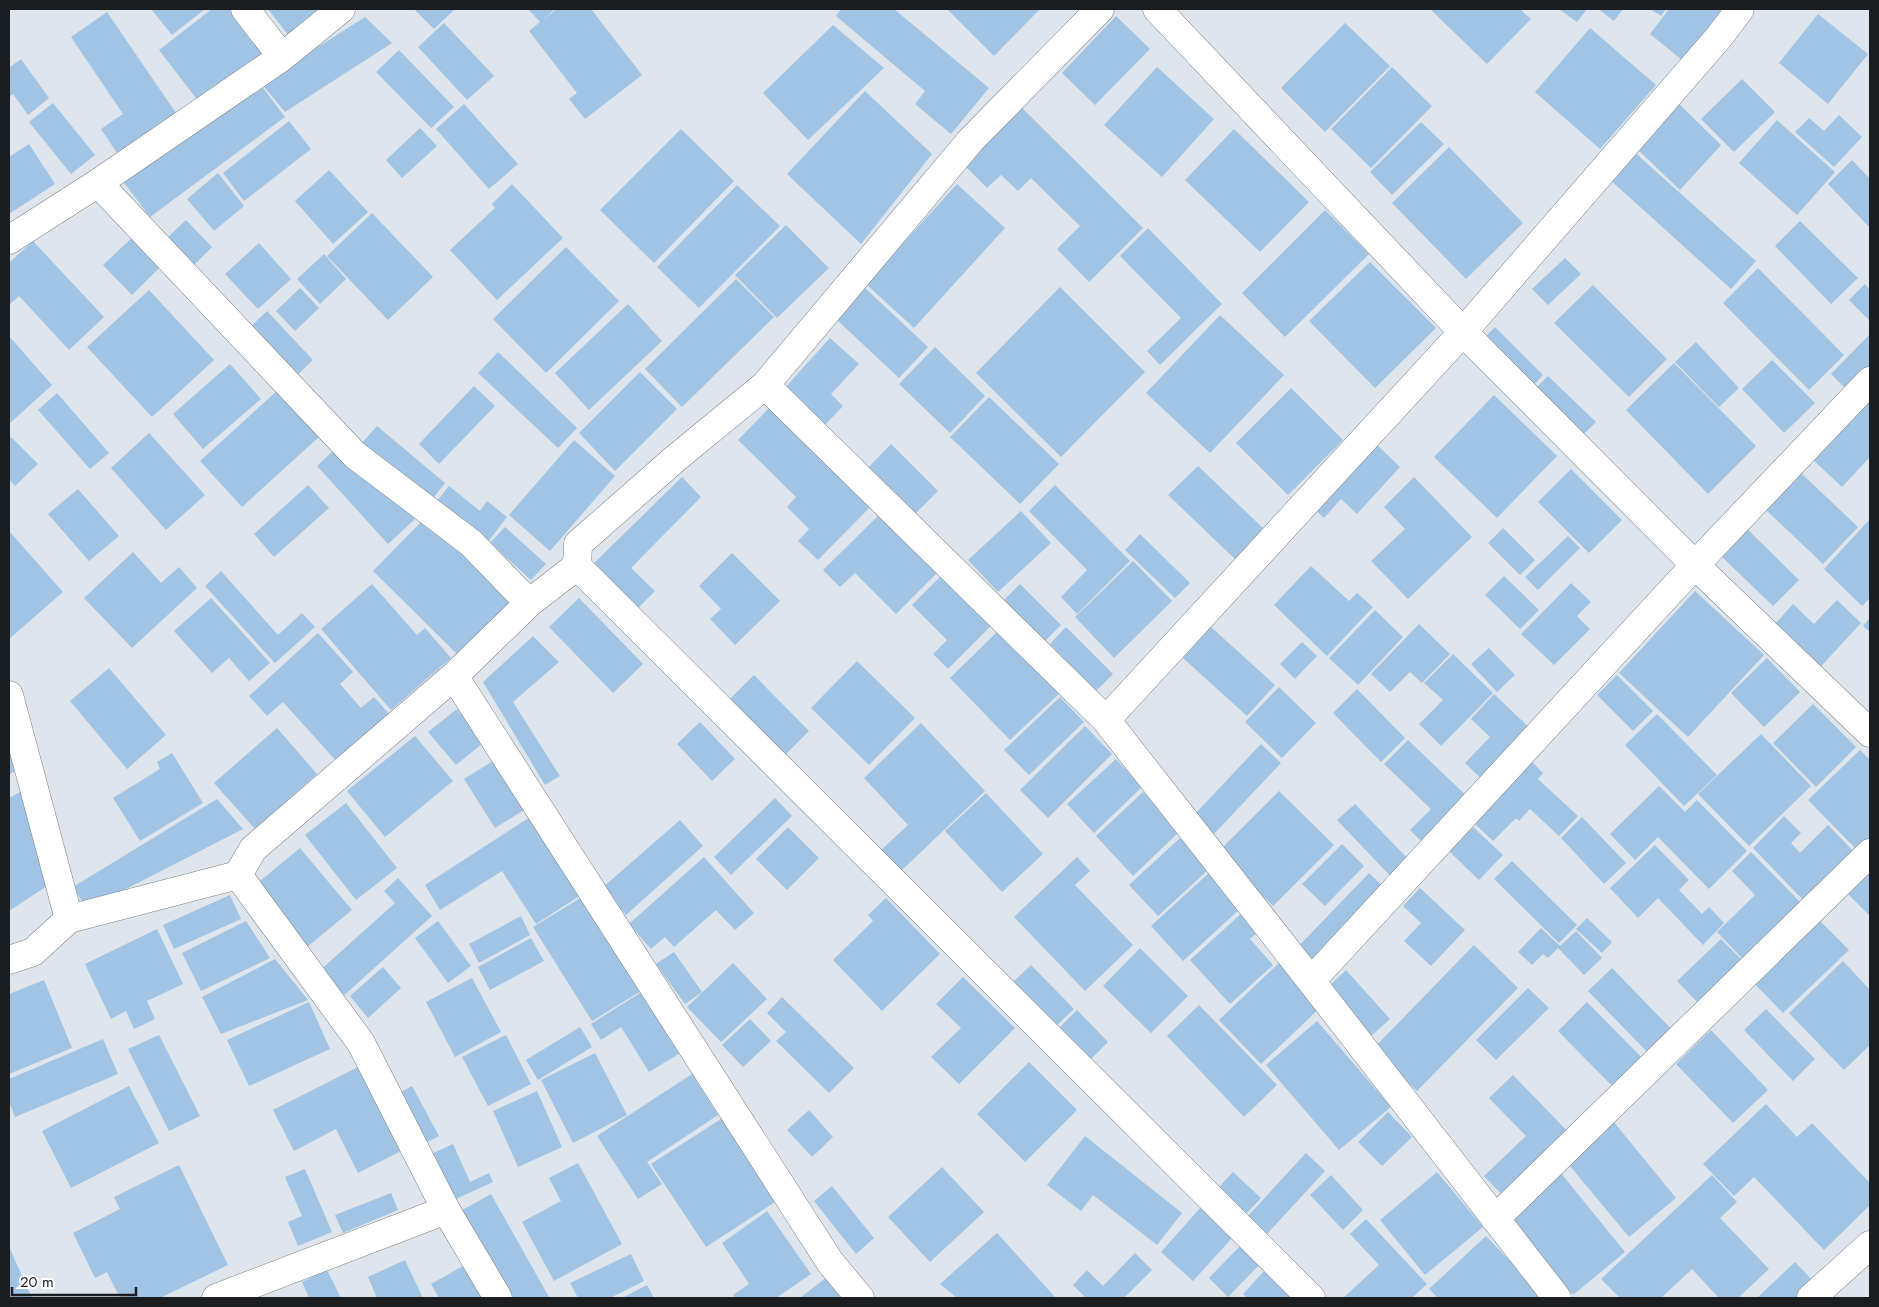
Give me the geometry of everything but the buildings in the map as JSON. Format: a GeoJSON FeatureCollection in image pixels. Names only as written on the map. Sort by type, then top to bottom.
{"type":"FeatureCollection","features":[{"type":"Feature","properties":{"kind":"street"},"geometry":{"type":"LineString","coordinates":[[245,9],[282,56]]}},
{"type":"Feature","properties":{"kind":"street"},"geometry":{"type":"LineString","coordinates":[[9,240],[98,183],[282,56],[341,9]]}},
{"type":"Feature","properties":{"kind":"street"},"geometry":{"type":"LineString","coordinates":[[1100,9],[971,140],[765,385],[676,458],[578,544],[578,566],[1311,1298]]}},
{"type":"Feature","properties":{"kind":"street"},"geometry":{"type":"LineString","coordinates":[[1157,9],[1463,332],[1695,565],[1870,732]]}},
{"type":"Feature","properties":{"kind":"street"},"geometry":{"type":"LineString","coordinates":[[1106,720],[1463,332],[1719,37],[1740,9]]}},
{"type":"Feature","properties":{"kind":"street"},"geometry":{"type":"LineString","coordinates":[[98,183],[355,454],[471,543],[529,603]]}},
{"type":"Feature","properties":{"kind":"street"},"geometry":{"type":"LineString","coordinates":[[1311,981],[1695,565],[1870,381]]}},
{"type":"Feature","properties":{"kind":"street"},"geometry":{"type":"LineString","coordinates":[[765,385],[1106,720],[1557,1298]]}},
{"type":"Feature","properties":{"kind":"street"},"geometry":{"type":"LineString","coordinates":[[9,960],[33,952],[69,920],[238,875],[253,849],[454,676],[529,603],[578,566]]}},
{"type":"Feature","properties":{"kind":"street"},"geometry":{"type":"LineString","coordinates":[[454,676],[830,1262],[860,1298]]}},
{"type":"Feature","properties":{"kind":"street"},"geometry":{"type":"LineString","coordinates":[[9,695],[69,920]]}},
{"type":"Feature","properties":{"kind":"street"},"geometry":{"type":"LineString","coordinates":[[1495,1219],[1870,853]]}},
{"type":"Feature","properties":{"kind":"street"},"geometry":{"type":"LineString","coordinates":[[238,875],[361,1043],[446,1210],[498,1298]]}},
{"type":"Feature","properties":{"kind":"street"},"geometry":{"type":"LineString","coordinates":[[216,1298],[446,1210]]}},
{"type":"Feature","properties":{"kind":"street"},"geometry":{"type":"LineString","coordinates":[[1811,1298],[1870,1245]]}}]}
